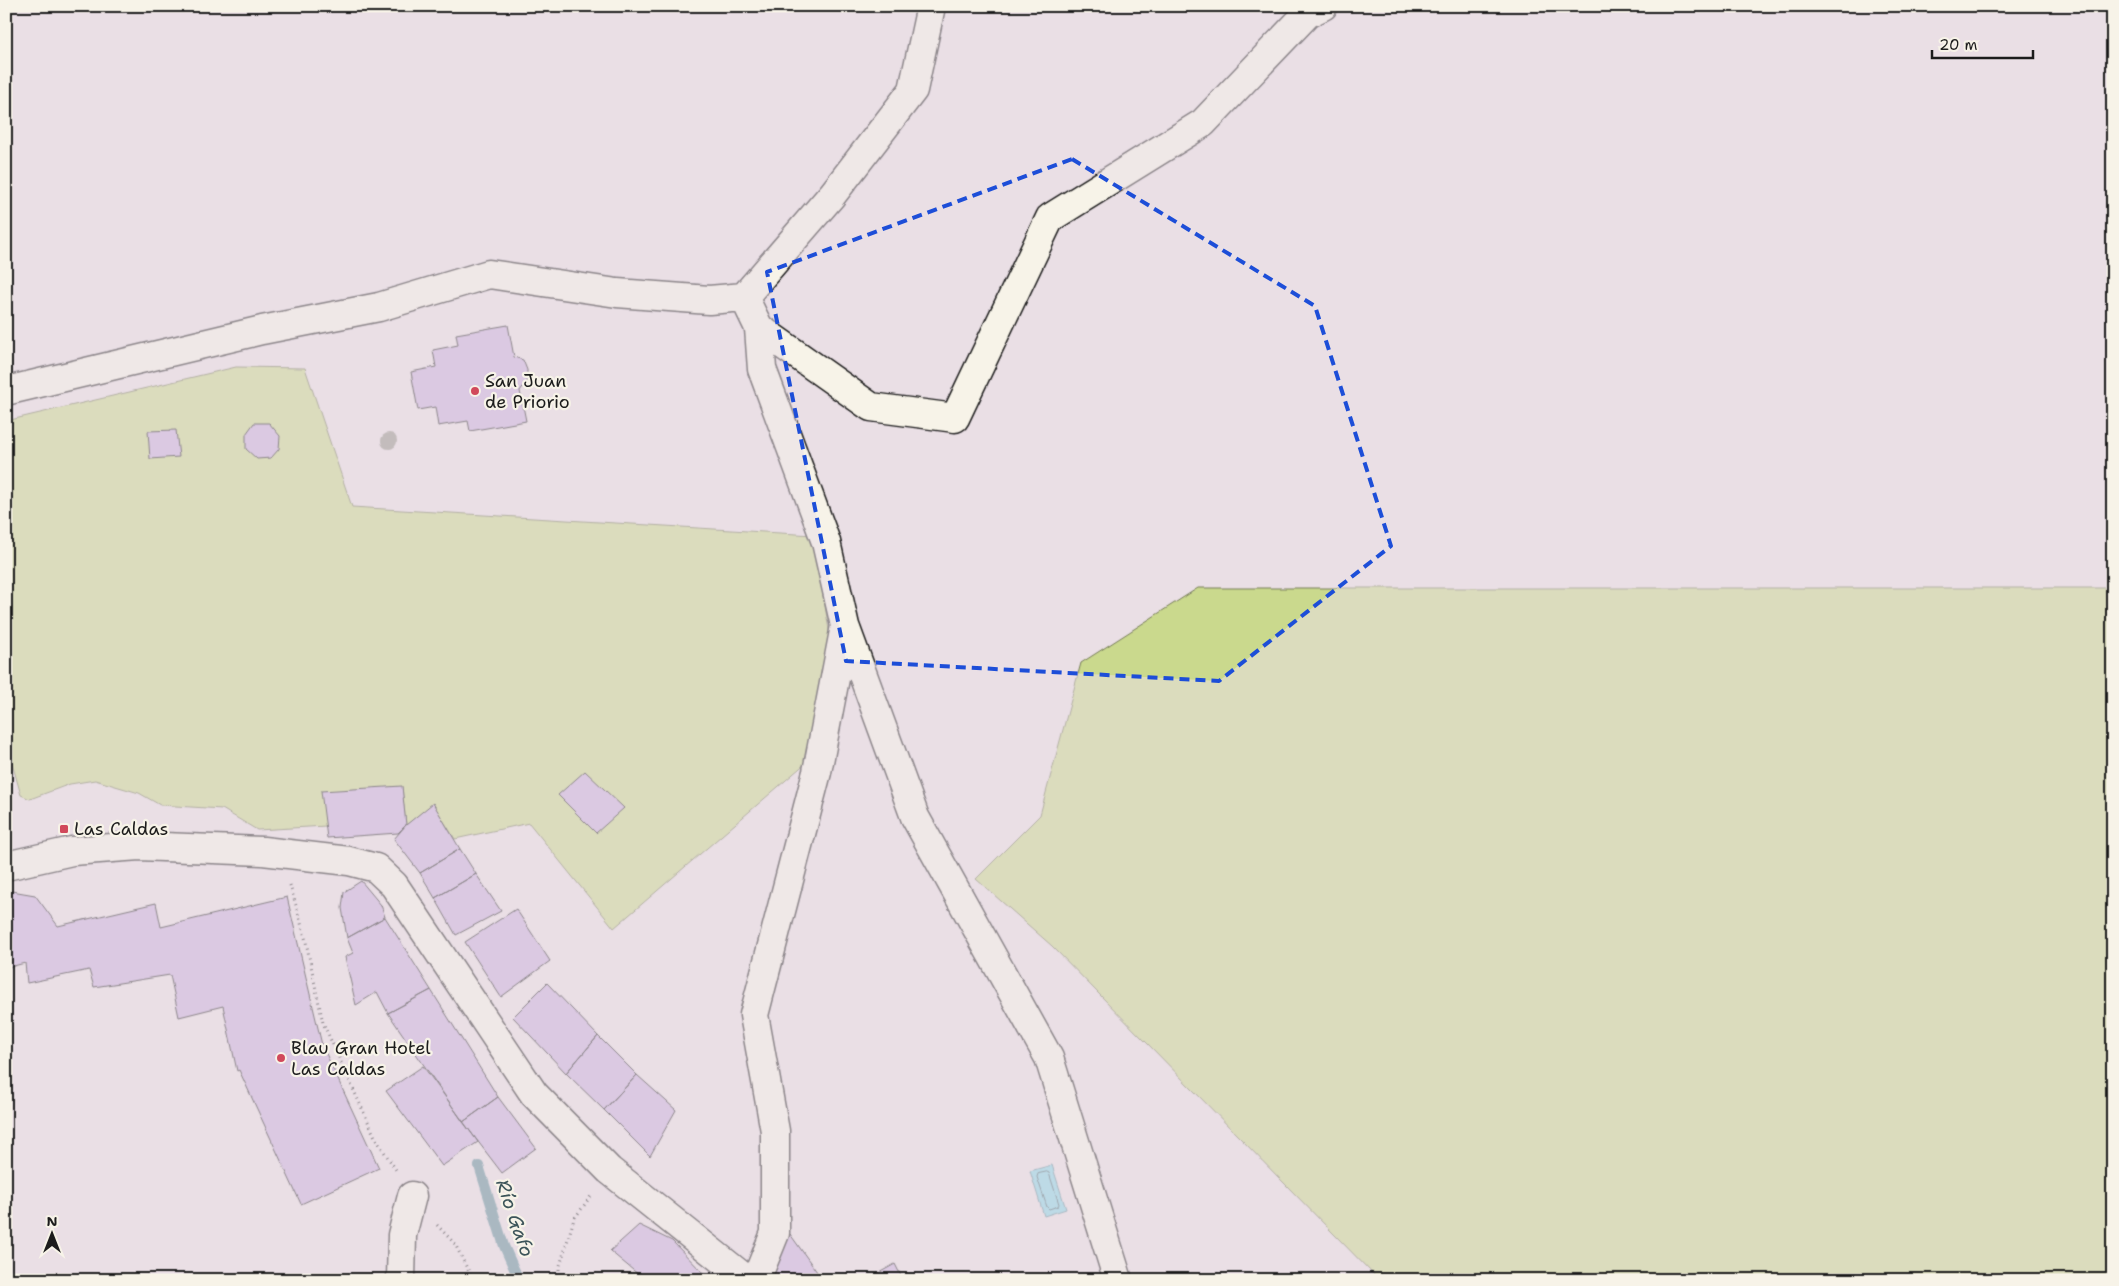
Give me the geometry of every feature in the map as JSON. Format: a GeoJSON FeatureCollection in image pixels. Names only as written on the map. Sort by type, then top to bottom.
{"type":"FeatureCollection","features":[{"type":"Feature","properties":{"kind":"street"},"geometry":{"type":"LineString","coordinates":[[6,391],[262,330],[379,306],[489,274],[617,293],[709,300],[744,297],[832,195],[913,90],[931,6]]}},
{"type":"Feature","properties":{"kind":"street"},"geometry":{"type":"LineString","coordinates":[[759,328],[871,407],[955,418],[1050,218],[1204,123],[1307,14],[1323,6]]}},
{"type":"Feature","properties":{"kind":"street"},"geometry":{"type":"LineString","coordinates":[[744,297],[759,328],[762,369],[826,542],[845,626],[916,817],[1049,1058],[1118,1280]]}},
{"type":"Feature","properties":{"kind":"street"},"geometry":{"type":"LineString","coordinates":[[756,1280],[775,1233],[775,1131],[754,1015],[817,772],[845,626]]}},
{"type":"Feature","properties":{"kind":"street"},"geometry":{"type":"LineString","coordinates":[[6,866],[72,850],[139,846],[263,851],[349,861],[376,868],[394,885],[534,1094],[609,1170],[747,1280]]}},
{"type":"Feature","properties":{"kind":"street"},"geometry":{"type":"LineString","coordinates":[[401,1280],[402,1235],[412,1196]]}},
{"type":"Feature","properties":{"kind":"path"},"geometry":{"type":"LineString","coordinates":[[263,851],[289,881],[305,937],[324,1023],[337,1056],[376,1139],[412,1196],[455,1244],[473,1280]]}},
{"type":"Feature","properties":{"kind":"path"},"geometry":{"type":"LineString","coordinates":[[559,1280],[559,1269],[574,1219],[609,1170]]}},
{"type":"Feature","properties":{"kind":"highlighted area"},"geometry":{"type":"Polygon","coordinates":[[[1072,159],[1315,306],[1391,546],[1219,681],[846,661],[767,272],[1072,159]]]}},
{"type":"Feature","properties":{"kind":"green space"},"geometry":{"type":"Polygon","coordinates":[[[236,367],[305,368],[352,507],[813,535],[830,636],[807,762],[614,928],[529,823],[455,839],[433,804],[406,825],[402,787],[326,826],[257,830],[222,809],[160,805],[139,793],[95,780],[70,784],[30,799],[21,795],[6,742],[6,421],[236,367]]]}},
{"type":"Feature","properties":{"kind":"green space"},"geometry":{"type":"Polygon","coordinates":[[[1198,588],[2113,588],[2113,1280],[1379,1280],[1052,946],[976,879],[1040,815],[1081,663],[1198,588]]]}},
{"type":"Feature","properties":{"kind":"water"},"geometry":{"type":"Polygon","coordinates":[[[1052,1165],[1066,1209],[1044,1216],[1030,1171],[1052,1165]]]}},
{"type":"Feature","properties":{"kind":"building"},"geometry":{"type":"Polygon","coordinates":[[[508,325],[514,357],[523,360],[527,370],[527,381],[520,391],[526,421],[470,431],[468,421],[438,426],[435,407],[418,410],[411,372],[436,367],[433,350],[458,345],[456,334],[508,325]]]}},
{"type":"Feature","properties":{"kind":"building"},"geometry":{"type":"Polygon","coordinates":[[[254,423],[269,423],[280,436],[279,449],[271,458],[257,459],[246,449],[246,434],[254,423]]]}},
{"type":"Feature","properties":{"kind":"building"},"geometry":{"type":"Polygon","coordinates":[[[176,430],[179,457],[150,459],[148,431],[176,430]]]}},
{"type":"Feature","properties":{"kind":"building"},"geometry":{"type":"Polygon","coordinates":[[[585,771],[624,808],[596,833],[558,795],[585,771]]]}},
{"type":"Feature","properties":{"kind":"building"},"geometry":{"type":"Polygon","coordinates":[[[402,786],[406,825],[398,833],[327,838],[321,791],[402,786]]]}},
{"type":"Feature","properties":{"kind":"building"},"geometry":{"type":"Polygon","coordinates":[[[433,803],[460,849],[420,873],[394,839],[406,825],[433,803]]]}},
{"type":"Feature","properties":{"kind":"building"},"geometry":{"type":"Polygon","coordinates":[[[460,849],[476,874],[435,898],[420,873],[460,849]]]}},
{"type":"Feature","properties":{"kind":"building"},"geometry":{"type":"Polygon","coordinates":[[[476,874],[501,911],[456,935],[435,898],[476,874]]]}},
{"type":"Feature","properties":{"kind":"building"},"geometry":{"type":"Polygon","coordinates":[[[361,881],[381,905],[385,917],[347,938],[342,908],[344,892],[361,881]]]}},
{"type":"Feature","properties":{"kind":"building","name":"Blau Gran Hotel Las Caldas"},"geometry":{"type":"Polygon","coordinates":[[[6,890],[35,895],[58,926],[156,903],[161,927],[287,897],[322,1045],[379,1168],[301,1204],[239,1070],[237,1071],[223,1006],[179,1017],[170,975],[94,987],[89,970],[27,983],[25,963],[6,968],[6,890]]]}},
{"type":"Feature","properties":{"kind":"building"},"geometry":{"type":"Polygon","coordinates":[[[516,909],[550,961],[501,997],[465,942],[516,909]]]}},
{"type":"Feature","properties":{"kind":"building"},"geometry":{"type":"Polygon","coordinates":[[[385,917],[431,990],[388,1013],[377,992],[356,1005],[345,957],[353,953],[347,938],[385,917]]]}},
{"type":"Feature","properties":{"kind":"building"},"geometry":{"type":"Polygon","coordinates":[[[547,983],[598,1036],[566,1073],[513,1017],[547,983]]]}},
{"type":"Feature","properties":{"kind":"building"},"geometry":{"type":"Polygon","coordinates":[[[431,990],[498,1097],[463,1122],[388,1013],[431,990]]]}},
{"type":"Feature","properties":{"kind":"building"},"geometry":{"type":"Polygon","coordinates":[[[598,1036],[637,1075],[604,1110],[566,1073],[598,1036]]]}},
{"type":"Feature","properties":{"kind":"building"},"geometry":{"type":"Polygon","coordinates":[[[423,1066],[478,1142],[442,1166],[386,1091],[423,1066]]]}},
{"type":"Feature","properties":{"kind":"building"},"geometry":{"type":"Polygon","coordinates":[[[637,1075],[676,1110],[650,1156],[604,1110],[637,1075]]]}},
{"type":"Feature","properties":{"kind":"building"},"geometry":{"type":"Polygon","coordinates":[[[498,1097],[536,1148],[502,1173],[463,1122],[498,1097]]]}},
{"type":"Feature","properties":{"kind":"building"},"geometry":{"type":"Polygon","coordinates":[[[639,1225],[672,1241],[710,1280],[645,1280],[610,1251],[639,1225]]]}},
{"type":"Feature","properties":{"kind":"building"},"geometry":{"type":"Polygon","coordinates":[[[790,1234],[822,1279],[777,1280],[771,1270],[790,1234]]]}},
{"type":"Feature","properties":{"kind":"building"},"geometry":{"type":"Polygon","coordinates":[[[895,1264],[903,1280],[866,1280],[895,1264]]]}},
{"type":"Feature","properties":{"kind":"waterway","name":"Río Gafo"},"geometry":{"type":"LineString","coordinates":[[479,1166],[504,1246],[519,1280]]}},
{"type":"Feature","properties":{"kind":"place","name":"San Juan de Priorio"},"geometry":{"type":"Point","coordinates":[475,391]}},
{"type":"Feature","properties":{"kind":"place","name":"Las Caldas"},"geometry":{"type":"Point","coordinates":[64,829]}},
{"type":"Feature","properties":{"kind":"place","name":"Blau Gran Hotel Las Caldas"},"geometry":{"type":"Point","coordinates":[281,1058]}}]}
